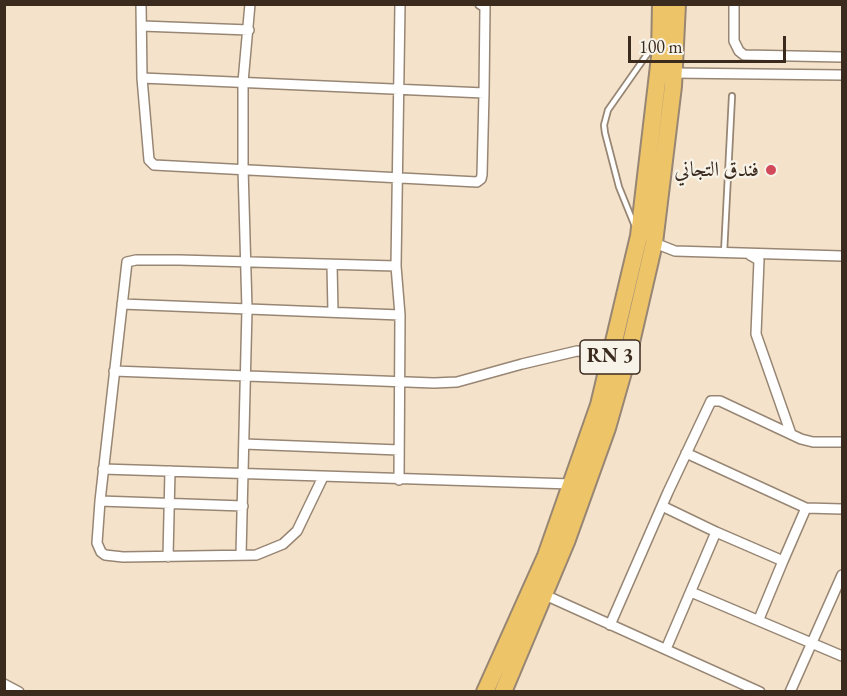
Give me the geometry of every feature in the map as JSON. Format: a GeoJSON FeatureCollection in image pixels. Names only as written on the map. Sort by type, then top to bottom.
{"type":"FeatureCollection","features":[{"type":"Feature","properties":{"kind":"highway","name":"RN 3"},"geometry":{"type":"LineString","coordinates":[[485,692],[546,556],[598,405],[611,353],[647,239],[660,57],[661,4]]}},
{"type":"Feature","properties":{"kind":"highway","name":"RN 3"},"geometry":{"type":"LineString","coordinates":[[503,692],[567,542],[607,428],[632,341],[674,72],[677,4]]}},
{"type":"Feature","properties":{"kind":"street"},"geometry":{"type":"LineString","coordinates":[[141,4],[142,78],[149,160],[152,164],[479,182],[482,175],[485,7],[480,4]]}},
{"type":"Feature","properties":{"kind":"street"},"geometry":{"type":"LineString","coordinates":[[241,555],[247,309],[244,261],[243,81],[250,4]]}},
{"type":"Feature","properties":{"kind":"street"},"geometry":{"type":"LineString","coordinates":[[399,480],[400,315],[396,266],[400,4]]}},
{"type":"Feature","properties":{"kind":"street"},"geometry":{"type":"LineString","coordinates":[[734,4],[734,41],[744,55],[843,57]]}},
{"type":"Feature","properties":{"kind":"street"},"geometry":{"type":"LineString","coordinates":[[142,26],[249,30]]}},
{"type":"Feature","properties":{"kind":"street"},"geometry":{"type":"LineString","coordinates":[[674,72],[843,75]]}},
{"type":"Feature","properties":{"kind":"street"},"geometry":{"type":"LineString","coordinates":[[142,78],[484,93]]}},
{"type":"Feature","properties":{"kind":"street"},"geometry":{"type":"LineString","coordinates":[[647,239],[675,252],[843,256]]}},
{"type":"Feature","properties":{"kind":"street"},"geometry":{"type":"LineString","coordinates":[[747,254],[759,260],[756,334],[791,434]]}},
{"type":"Feature","properties":{"kind":"street"},"geometry":{"type":"LineString","coordinates":[[323,477],[297,531],[283,544],[271,550],[256,555],[168,557],[112,556],[101,552],[97,543],[100,501],[125,266],[130,261],[244,261],[396,266]]}},
{"type":"Feature","properties":{"kind":"street"},"geometry":{"type":"LineString","coordinates":[[332,265],[333,312]]}},
{"type":"Feature","properties":{"kind":"street"},"geometry":{"type":"LineString","coordinates":[[122,304],[400,315]]}},
{"type":"Feature","properties":{"kind":"street"},"geometry":{"type":"LineString","coordinates":[[114,371],[400,383],[457,382],[522,363],[577,351],[611,353]]}},
{"type":"Feature","properties":{"kind":"street"},"geometry":{"type":"LineString","coordinates":[[610,625],[709,403],[714,400],[720,401],[813,442],[843,442]]}},
{"type":"Feature","properties":{"kind":"street"},"geometry":{"type":"LineString","coordinates":[[244,444],[399,450]]}},
{"type":"Feature","properties":{"kind":"street"},"geometry":{"type":"LineString","coordinates":[[686,453],[806,508],[843,509]]}},
{"type":"Feature","properties":{"kind":"street"},"geometry":{"type":"LineString","coordinates":[[103,469],[571,484]]}},
{"type":"Feature","properties":{"kind":"street"},"geometry":{"type":"LineString","coordinates":[[168,557],[170,471]]}},
{"type":"Feature","properties":{"kind":"street"},"geometry":{"type":"LineString","coordinates":[[100,501],[243,506]]}},
{"type":"Feature","properties":{"kind":"street"},"geometry":{"type":"LineString","coordinates":[[662,506],[783,561]]}},
{"type":"Feature","properties":{"kind":"street"},"geometry":{"type":"LineString","coordinates":[[759,619],[806,508]]}},
{"type":"Feature","properties":{"kind":"street"},"geometry":{"type":"LineString","coordinates":[[666,649],[716,532]]}},
{"type":"Feature","properties":{"kind":"street"},"geometry":{"type":"LineString","coordinates":[[790,692],[843,575]]}},
{"type":"Feature","properties":{"kind":"street"},"geometry":{"type":"LineString","coordinates":[[690,592],[843,656]]}},
{"type":"Feature","properties":{"kind":"street"},"geometry":{"type":"LineString","coordinates":[[545,595],[760,692]]}},
{"type":"Feature","properties":{"kind":"street"},"geometry":{"type":"LineString","coordinates":[[4,684],[19,692]]}},
{"type":"Feature","properties":{"kind":"lane"},"geometry":{"type":"LineString","coordinates":[[647,239],[619,187],[604,133],[604,125],[608,110],[660,36]]}},
{"type":"Feature","properties":{"kind":"lane"},"geometry":{"type":"LineString","coordinates":[[724,253],[732,96]]}},
{"type":"Feature","properties":{"kind":"place","name":"فندق التجاني"},"geometry":{"type":"Point","coordinates":[771,170]}}]}
